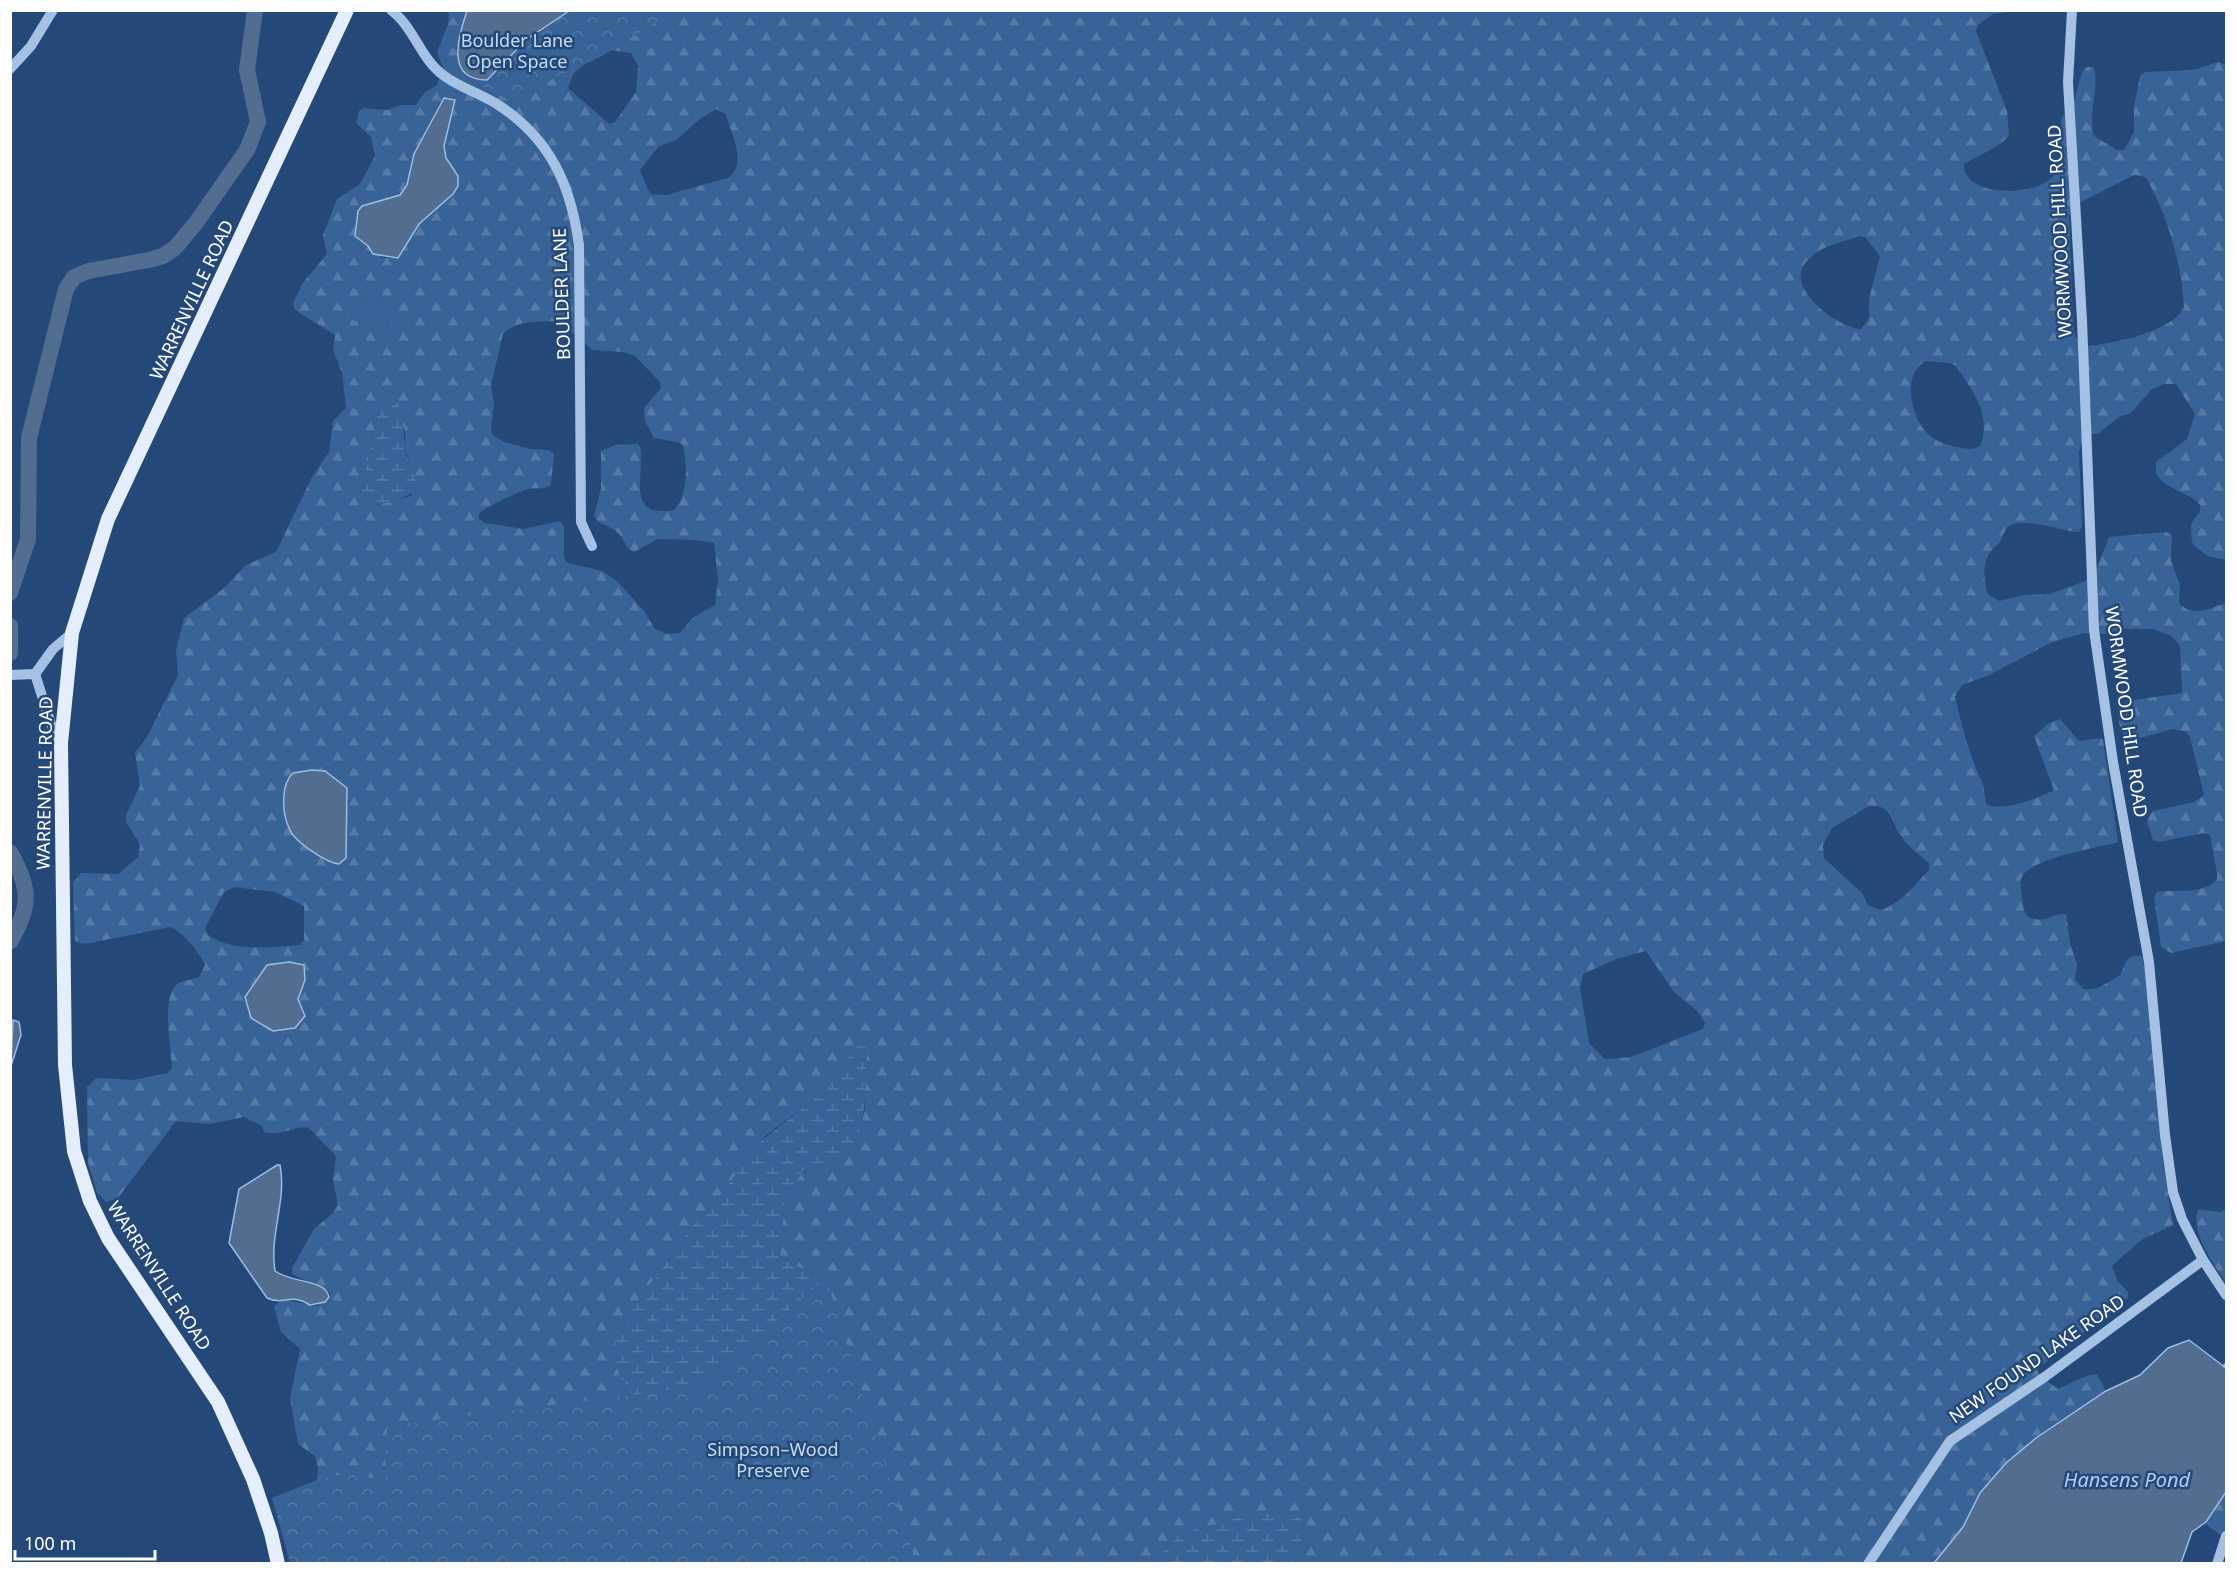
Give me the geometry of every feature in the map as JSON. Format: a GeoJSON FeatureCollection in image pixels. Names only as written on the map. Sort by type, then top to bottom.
{"type":"FeatureCollection","features":[{"type":"Feature","properties":{"kind":"main road","name":"WARRENVILLE ROAD"},"geometry":{"type":"LineString","coordinates":[[278,1563],[272,1533],[253,1479],[218,1402],[108,1238],[90,1201],[74,1151],[65,1065],[61,743],[65,677],[72,633],[108,519],[347,10]]}},
{"type":"Feature","properties":{"kind":"street"},"geometry":{"type":"LineString","coordinates":[[10,69],[31,46],[53,10]]}},
{"type":"Feature","properties":{"kind":"street","name":"BOULDER LANE"},"geometry":{"type":"LineString","coordinates":[[392,10],[400,17],[442,75],[499,105],[525,125],[544,147],[563,176],[574,209],[579,245],[581,522],[592,546]]}},
{"type":"Feature","properties":{"kind":"street","name":"WORMWOOD HILL ROAD"},"geometry":{"type":"LineString","coordinates":[[2072,10],[2068,82],[2083,332],[2094,630],[2112,762],[2149,962],[2165,1135],[2174,1192],[2182,1219],[2226,1295]]}},
{"type":"Feature","properties":{"kind":"street"},"geometry":{"type":"LineString","coordinates":[[10,675],[32,675],[53,650],[72,633]]}},
{"type":"Feature","properties":{"kind":"street"},"geometry":{"type":"LineString","coordinates":[[32,675],[61,743]]}},
{"type":"Feature","properties":{"kind":"street","name":"NEW FOUND LAKE ROAD"},"geometry":{"type":"LineString","coordinates":[[1868,1563],[1950,1441],[2046,1376],[2204,1260]]}},
{"type":"Feature","properties":{"kind":"street"},"geometry":{"type":"LineString","coordinates":[[2217,1563],[2226,1536]]}},
{"type":"Feature","properties":{"kind":"green space"},"geometry":{"type":"Polygon","coordinates":[[[569,10],[2015,11],[1993,14],[1978,25],[1976,31],[2007,111],[2009,135],[1996,147],[1964,164],[1967,175],[1975,183],[1988,189],[2004,191],[2035,187],[2048,181],[2056,172],[2062,156],[2062,117],[2074,102],[2082,72],[2087,67],[2093,67],[2096,80],[2092,118],[2094,136],[2117,150],[2124,150],[2134,132],[2134,107],[2140,76],[2145,72],[2193,70],[2218,62],[2226,65],[2226,560],[2208,556],[2193,545],[2191,527],[2193,520],[2200,512],[2200,505],[2166,484],[2156,474],[2156,462],[2187,439],[2195,414],[2176,384],[2164,384],[2152,389],[2131,413],[2119,417],[2099,433],[2088,435],[2083,440],[2079,452],[2082,527],[2079,532],[2030,523],[2013,524],[2007,528],[1999,543],[1990,552],[1985,563],[1984,576],[1988,594],[1999,601],[2024,595],[2050,594],[2093,578],[2109,537],[2167,532],[2172,536],[2171,561],[2180,585],[2179,603],[2184,608],[2196,611],[2226,603],[2226,941],[2171,953],[2161,947],[2154,897],[2157,892],[2204,888],[2217,880],[2217,873],[2210,835],[2204,833],[2159,842],[2153,840],[2147,822],[2153,811],[2194,802],[2204,795],[2190,737],[2186,732],[2173,729],[2126,742],[2119,723],[2118,708],[2127,701],[2182,693],[2180,646],[2172,636],[2153,629],[2122,629],[2106,634],[2085,633],[2052,642],[1989,675],[1962,685],[1955,697],[1963,730],[1983,785],[1987,805],[2012,805],[2054,790],[2034,736],[2049,723],[2060,719],[2079,741],[2101,738],[2103,740],[2118,842],[2036,865],[2026,872],[2020,883],[2024,909],[2028,917],[2042,920],[2066,914],[2070,943],[2077,964],[2075,980],[2084,989],[2098,987],[2120,975],[2129,958],[2136,956],[2142,956],[2147,980],[2163,1163],[2173,1225],[2141,1240],[2112,1266],[2117,1280],[2128,1292],[2128,1298],[2037,1369],[2040,1376],[2058,1389],[2083,1377],[2097,1374],[2106,1391],[2036,1438],[2006,1464],[1980,1493],[1963,1527],[1934,1563],[1294,1563],[1304,1533],[1303,1520],[1206,1528],[1179,1534],[1154,1563],[777,1563],[815,1274],[797,1267],[780,1256],[785,1198],[798,1175],[809,1168],[828,1163],[857,1139],[865,1109],[865,1084],[859,1046],[853,1047],[841,1072],[827,1093],[805,1106],[765,1136],[716,1202],[688,1230],[665,1269],[647,1287],[630,1387],[637,1397],[664,1563],[290,1563],[287,1545],[316,1493],[318,1468],[315,1456],[298,1444],[290,1398],[300,1349],[281,1332],[274,1306],[283,1301],[289,1301],[317,1306],[330,1298],[330,1292],[292,1274],[292,1268],[314,1229],[331,1215],[338,1205],[333,1180],[336,1156],[309,1128],[303,1127],[278,1133],[264,1132],[262,1126],[244,1117],[209,1124],[176,1121],[118,1198],[106,1202],[97,1193],[88,1163],[87,1087],[96,1078],[133,1080],[168,1073],[172,1067],[168,1011],[172,991],[177,984],[199,977],[205,965],[190,943],[170,927],[85,944],[75,942],[73,883],[81,873],[118,874],[138,857],[140,844],[126,822],[126,815],[140,786],[135,753],[147,737],[178,675],[176,650],[184,618],[223,589],[246,565],[276,552],[312,477],[329,452],[333,421],[346,408],[342,372],[333,350],[335,335],[295,310],[293,304],[302,284],[327,254],[323,235],[337,199],[360,184],[375,156],[371,137],[356,123],[359,111],[364,108],[387,110],[401,105],[416,105],[425,92],[436,86],[444,70],[437,52],[448,24],[449,11],[467,11],[456,49],[569,10]],[[602,49],[573,74],[568,88],[609,124],[615,122],[636,92],[638,66],[631,53],[602,49]],[[439,103],[412,160],[404,191],[400,195],[362,206],[358,211],[355,236],[382,258],[398,258],[419,224],[453,194],[459,179],[446,158],[444,146],[455,104],[439,103]],[[716,109],[700,119],[676,140],[659,146],[640,170],[650,194],[666,195],[728,178],[734,172],[737,164],[738,156],[726,114],[716,109]],[[2134,175],[2073,206],[2069,217],[2073,326],[2076,338],[2087,346],[2111,343],[2155,330],[2178,316],[2184,307],[2180,273],[2172,240],[2161,208],[2146,177],[2134,175]],[[1859,236],[1824,248],[1806,262],[1801,272],[1802,283],[1807,294],[1827,314],[1839,322],[1861,329],[1869,318],[1869,299],[1880,256],[1865,237],[1859,236]],[[360,297],[351,316],[352,320],[389,327],[396,316],[396,309],[383,301],[360,297]],[[560,321],[515,326],[503,334],[491,385],[494,404],[491,429],[493,435],[504,442],[529,449],[549,450],[554,454],[551,485],[528,489],[511,496],[479,513],[479,519],[485,523],[524,529],[560,521],[564,527],[564,558],[568,563],[602,571],[618,582],[644,611],[655,629],[667,634],[680,633],[692,618],[715,605],[718,580],[714,543],[658,539],[634,552],[628,548],[615,530],[599,522],[594,516],[601,488],[601,451],[616,445],[638,444],[640,447],[640,491],[642,501],[648,508],[658,511],[674,510],[679,503],[686,479],[683,445],[654,438],[645,421],[644,408],[661,388],[660,382],[635,356],[623,352],[592,350],[560,321]],[[1926,361],[1913,375],[1911,396],[1917,417],[1930,436],[1945,444],[1960,448],[1972,449],[1980,446],[1984,424],[1982,413],[1974,393],[1956,366],[1950,363],[1926,361]],[[397,400],[379,407],[359,504],[376,505],[411,496],[415,482],[405,448],[405,433],[397,400]],[[289,777],[284,799],[309,849],[332,863],[349,800],[289,777]],[[1869,806],[1832,828],[1823,845],[1824,858],[1862,893],[1868,905],[1880,910],[1901,899],[1929,870],[1929,863],[1904,840],[1890,814],[1877,806],[1869,806]],[[235,887],[224,892],[205,928],[207,934],[228,944],[240,946],[300,945],[304,940],[304,906],[275,892],[235,887]],[[1646,951],[1616,959],[1583,974],[1580,987],[1589,1043],[1605,1059],[1631,1057],[1703,1029],[1705,1023],[1698,1012],[1674,992],[1646,951]],[[289,962],[267,965],[247,992],[305,1013],[298,999],[305,980],[289,962]]]}},
{"type":"Feature","properties":{"kind":"green space","name":"Boulder Lane Open Space"},"geometry":{"type":"Polygon","coordinates":[[[487,11],[674,11],[602,56],[509,100],[466,78],[487,11]]]}},
{"type":"Feature","properties":{"kind":"green space"},"geometry":{"type":"Polygon","coordinates":[[[360,297],[383,301],[396,309],[397,316],[389,327],[352,320],[351,316],[360,297]]]}},
{"type":"Feature","properties":{"kind":"green space"},"geometry":{"type":"Polygon","coordinates":[[[395,398],[402,416],[405,448],[416,482],[415,488],[405,497],[392,501],[371,505],[359,504],[379,407],[385,400],[395,398]]]}},
{"type":"Feature","properties":{"kind":"green space"},"geometry":{"type":"Polygon","coordinates":[[[853,1047],[866,1047],[867,1053],[864,1108],[859,1136],[847,1156],[803,1171],[785,1198],[780,1256],[797,1267],[815,1274],[824,1283],[831,1416],[637,1397],[620,1377],[613,1353],[616,1341],[631,1312],[647,1287],[665,1269],[688,1230],[716,1202],[756,1145],[805,1106],[827,1093],[841,1072],[853,1047]]]}},
{"type":"Feature","properties":{"kind":"green space"},"geometry":{"type":"Polygon","coordinates":[[[2198,1209],[2220,1212],[2226,1209],[2226,1283],[2200,1238],[2196,1218],[2198,1209]]]}},
{"type":"Feature","properties":{"kind":"green space","name":"Simpson–Wood Preserve"},"geometry":{"type":"Polygon","coordinates":[[[826,1278],[916,1563],[290,1563],[272,1498],[322,1478],[349,1473],[385,1481],[387,1426],[701,1386],[826,1278]]]}},
{"type":"Feature","properties":{"kind":"green space"},"geometry":{"type":"Polygon","coordinates":[[[2226,1492],[2226,1541],[2206,1522],[2226,1492]]]}},
{"type":"Feature","properties":{"kind":"green space"},"geometry":{"type":"Polygon","coordinates":[[[1281,1509],[1303,1520],[1304,1533],[1294,1563],[1154,1563],[1179,1534],[1243,1516],[1281,1509]]]}},
{"type":"Feature","properties":{"kind":"water"},"geometry":{"type":"Polygon","coordinates":[[[467,10],[569,11],[527,39],[487,80],[474,78],[465,73],[460,65],[458,44],[467,10]]]}},
{"type":"Feature","properties":{"kind":"water"},"geometry":{"type":"Polygon","coordinates":[[[444,98],[455,100],[444,146],[446,158],[458,176],[458,186],[453,194],[419,224],[398,258],[373,254],[368,246],[355,236],[358,211],[362,206],[400,195],[407,185],[414,154],[444,98]]]}},
{"type":"Feature","properties":{"kind":"water"},"geometry":{"type":"Polygon","coordinates":[[[312,770],[325,771],[347,788],[346,858],[339,864],[327,860],[305,846],[293,835],[287,824],[284,792],[289,778],[293,773],[312,770]]]}},
{"type":"Feature","properties":{"kind":"water"},"geometry":{"type":"Polygon","coordinates":[[[289,962],[304,965],[305,980],[298,999],[305,1016],[295,1028],[273,1031],[251,1018],[245,997],[267,965],[289,962]]]}},
{"type":"Feature","properties":{"kind":"water"},"geometry":{"type":"Polygon","coordinates":[[[13,1020],[19,1022],[21,1035],[11,1066],[13,1020]]]}},
{"type":"Feature","properties":{"kind":"water"},"geometry":{"type":"Polygon","coordinates":[[[280,1165],[282,1178],[274,1244],[275,1271],[289,1278],[321,1287],[329,1297],[325,1302],[310,1305],[292,1299],[278,1301],[267,1298],[229,1243],[239,1189],[280,1165]]]}},
{"type":"Feature","properties":{"kind":"water","name":"Hansens Pond"},"geometry":{"type":"Polygon","coordinates":[[[2189,1340],[2226,1368],[2226,1492],[2206,1522],[2192,1532],[2181,1563],[1934,1563],[1963,1527],[1980,1493],[2006,1463],[2036,1438],[2106,1391],[2140,1375],[2168,1348],[2189,1340]]]}},
{"type":"Feature","properties":{"kind":"waterway"},"geometry":{"type":"LineString","coordinates":[[10,593],[28,539],[29,438],[66,289],[74,277],[88,271],[149,260],[163,256],[175,248],[195,224],[247,150],[258,122],[247,70],[255,10]]}},
{"type":"Feature","properties":{"kind":"waterway"},"geometry":{"type":"LineString","coordinates":[[10,626],[10,653]]}},
{"type":"Feature","properties":{"kind":"waterway"},"geometry":{"type":"LineString","coordinates":[[10,852],[22,877],[26,897],[22,918],[10,942]]}}]}
